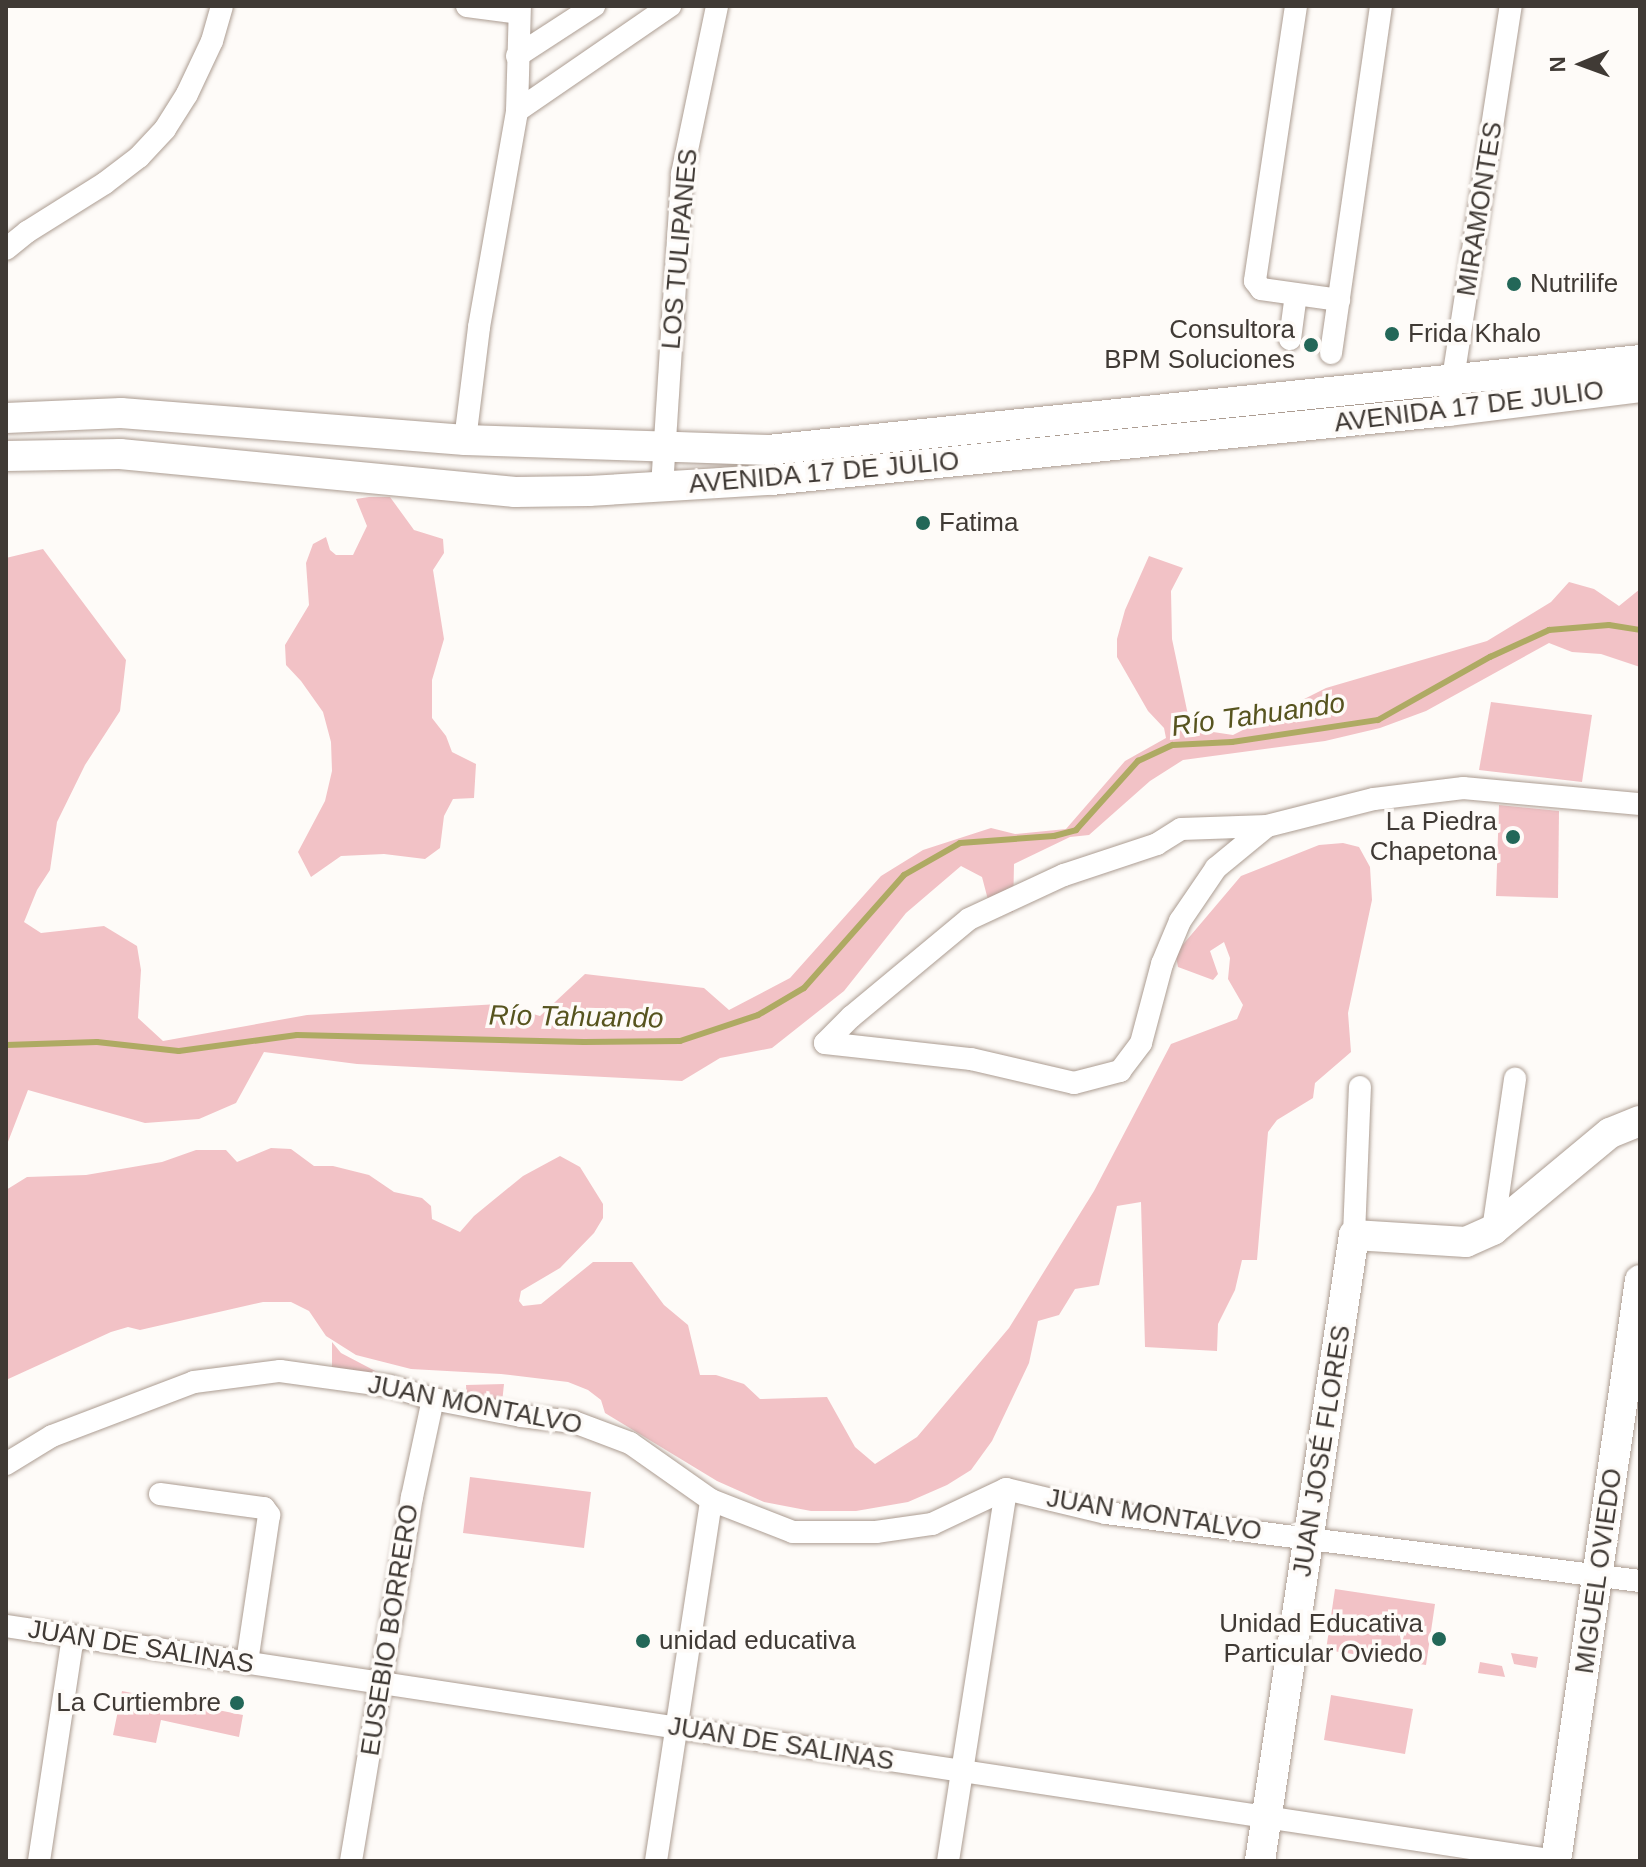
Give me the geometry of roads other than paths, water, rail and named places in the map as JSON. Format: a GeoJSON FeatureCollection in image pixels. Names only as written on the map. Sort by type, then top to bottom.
{"type":"FeatureCollection","features":[{"type":"Feature","properties":{"kind":"main road","name":"AVENIDA 17 DE JULIO"},"geometry":{"type":"LineString","coordinates":[[6,418],[121,413],[465,440],[768,450],[1640,360]]}},
{"type":"Feature","properties":{"kind":"main road","name":"AVENIDA 17 DE JULIO"},"geometry":{"type":"LineString","coordinates":[[6,456],[120,454],[515,492],[662,487],[771,480],[1448,411],[1640,387]]}},
{"type":"Feature","properties":{"kind":"main road"},"geometry":{"type":"LineString","coordinates":[[1354,1235],[1452,1244],[1466,1242],[1493,1230],[1610,1133],[1640,1121]]}},
{"type":"Feature","properties":{"kind":"main road","name":"JUAN JOSÉ FLORES"},"geometry":{"type":"LineString","coordinates":[[1260,1861],[1354,1235]]}},
{"type":"Feature","properties":{"kind":"main road","name":"MIGUEL OVIEDO"},"geometry":{"type":"LineString","coordinates":[[1557,1861],[1640,1280]]}},
{"type":"Feature","properties":{"kind":"street"},"geometry":{"type":"LineString","coordinates":[[6,249],[27,232],[105,183],[139,157],[165,129],[187,94],[212,41],[222,6]]}},
{"type":"Feature","properties":{"kind":"street"},"geometry":{"type":"LineString","coordinates":[[465,440],[479,327],[517,111],[520,9],[467,6]]}},
{"type":"Feature","properties":{"kind":"street"},"geometry":{"type":"LineString","coordinates":[[517,56],[594,6]]}},
{"type":"Feature","properties":{"kind":"street"},"geometry":{"type":"LineString","coordinates":[[517,111],[670,6]]}},
{"type":"Feature","properties":{"kind":"street","name":"LOS TULIPANES"},"geometry":{"type":"LineString","coordinates":[[662,487],[682,174],[717,6]]}},
{"type":"Feature","properties":{"kind":"street"},"geometry":{"type":"LineString","coordinates":[[1296,6],[1255,281],[1261,289],[1339,300]]}},
{"type":"Feature","properties":{"kind":"street"},"geometry":{"type":"LineString","coordinates":[[1331,353],[1381,6]]}},
{"type":"Feature","properties":{"kind":"street","name":"MIRAMONTES"},"geometry":{"type":"LineString","coordinates":[[1448,411],[1511,6]]}},
{"type":"Feature","properties":{"kind":"street"},"geometry":{"type":"LineString","coordinates":[[1290,339],[1296,294]]}},
{"type":"Feature","properties":{"kind":"street"},"geometry":{"type":"LineString","coordinates":[[1267,826],[1216,868],[1180,921],[1162,964],[1141,1043],[1120,1071],[1074,1083],[971,1059],[825,1043],[851,1017],[969,919],[1064,875],[1157,844],[1181,829],[1267,826],[1374,799],[1463,788],[1640,804]]}},
{"type":"Feature","properties":{"kind":"street"},"geometry":{"type":"LineString","coordinates":[[1493,1230],[1515,1079]]}},
{"type":"Feature","properties":{"kind":"street","name":"JUAN JOSÉ FLORES"},"geometry":{"type":"LineString","coordinates":[[1354,1235],[1360,1087]]}},
{"type":"Feature","properties":{"kind":"street","name":"JUAN MONTALVO"},"geometry":{"type":"LineString","coordinates":[[6,1464],[52,1436],[194,1382],[280,1371],[390,1386],[433,1399],[521,1416],[574,1422],[630,1443],[711,1500],[793,1532],[821,1534],[932,1524],[1006,1489],[1106,1513],[1640,1581]]}},
{"type":"Feature","properties":{"kind":"street","name":"EUSEBIO BORRERO"},"geometry":{"type":"LineString","coordinates":[[351,1861],[412,1497],[433,1399]]}},
{"type":"Feature","properties":{"kind":"street"},"geometry":{"type":"LineString","coordinates":[[948,1861],[1006,1489]]}},
{"type":"Feature","properties":{"kind":"street"},"geometry":{"type":"LineString","coordinates":[[160,1494],[264,1508],[269,1515],[247,1663]]}},
{"type":"Feature","properties":{"kind":"street"},"geometry":{"type":"LineString","coordinates":[[656,1861],[711,1500]]}},
{"type":"Feature","properties":{"kind":"street","name":"JUAN DE SALINAS"},"geometry":{"type":"LineString","coordinates":[[6,1626],[1557,1861]]}},
{"type":"Feature","properties":{"kind":"street"},"geometry":{"type":"LineString","coordinates":[[39,1861],[73,1637]]}},
{"type":"Feature","properties":{"kind":"waterway","name":"Río Tahuando"},"geometry":{"type":"LineString","coordinates":[[6,1045],[97,1042],[179,1051],[297,1035],[584,1042],[680,1041],[758,1015],[804,988],[904,875],[960,843],[1054,836],[1076,830],[1138,761],[1173,745],[1232,742],[1378,720],[1490,657],[1549,630],[1609,625],[1640,630]]}},
{"type":"Feature","properties":{"kind":"place","name":"Nutrilife"},"geometry":{"type":"Point","coordinates":[1514,284]}},
{"type":"Feature","properties":{"kind":"place","name":"Frida Khalo"},"geometry":{"type":"Point","coordinates":[1392,334]}},
{"type":"Feature","properties":{"kind":"place","name":"Consultora BPM Soluciones"},"geometry":{"type":"Point","coordinates":[1311,345]}},
{"type":"Feature","properties":{"kind":"place","name":"Fatima"},"geometry":{"type":"Point","coordinates":[923,523]}},
{"type":"Feature","properties":{"kind":"place","name":"La Piedra Chapetona"},"geometry":{"type":"Point","coordinates":[1513,837]}},
{"type":"Feature","properties":{"kind":"place","name":"Unidad Educativa Particular Oviedo"},"geometry":{"type":"Point","coordinates":[1439,1639]}},
{"type":"Feature","properties":{"kind":"place","name":"unidad educativa"},"geometry":{"type":"Point","coordinates":[643,1641]}},
{"type":"Feature","properties":{"kind":"place","name":"La Curtiembre"},"geometry":{"type":"Point","coordinates":[237,1703]}}]}
